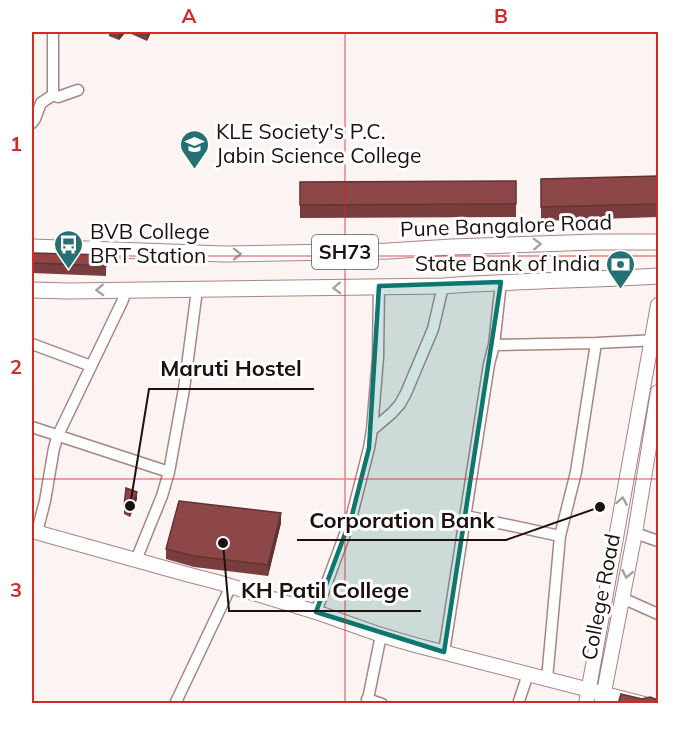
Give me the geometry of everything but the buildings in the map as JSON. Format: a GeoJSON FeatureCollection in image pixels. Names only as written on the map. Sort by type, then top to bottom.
{"type":"FeatureCollection","features":[{"type":"Feature","properties":{"kind":"main road","name":"Pune Bangalore Road"},"geometry":{"type":"LineString","coordinates":[[32,247],[225,254],[658,242]]}},
{"type":"Feature","properties":{"kind":"main road","name":"SH73"},"geometry":{"type":"LineString","coordinates":[[32,290],[443,286],[658,276]]}},
{"type":"Feature","properties":{"kind":"main road"},"geometry":{"type":"LineString","coordinates":[[586,704],[655,340],[658,304]]}},
{"type":"Feature","properties":{"kind":"main road","name":"College Road"},"geometry":{"type":"LineString","coordinates":[[602,698],[635,533],[658,392]]}},
{"type":"Feature","properties":{"kind":"main road"},"geometry":{"type":"LineString","coordinates":[[34,531],[231,586],[381,635],[589,689],[602,698],[644,704]]}},
{"type":"Feature","properties":{"kind":"street"},"geometry":{"type":"LineString","coordinates":[[53,32],[53,95]]}},
{"type":"Feature","properties":{"kind":"street"},"geometry":{"type":"LineString","coordinates":[[53,95],[58,98],[78,90]]}},
{"type":"Feature","properties":{"kind":"street"},"geometry":{"type":"LineString","coordinates":[[32,123],[41,103],[53,95]]}},
{"type":"Feature","properties":{"kind":"street"},"geometry":{"type":"LineString","coordinates":[[444,652],[494,345],[501,282]]}},
{"type":"Feature","properties":{"kind":"street"},"geometry":{"type":"LineString","coordinates":[[316,612],[352,515],[372,430],[378,357],[380,286]]}},
{"type":"Feature","properties":{"kind":"street"},"geometry":{"type":"LineString","coordinates":[[372,430],[400,404],[433,329],[443,286]]}},
{"type":"Feature","properties":{"kind":"street"},"geometry":{"type":"LineString","coordinates":[[34,531],[49,482],[58,435],[127,289]]}},
{"type":"Feature","properties":{"kind":"street"},"geometry":{"type":"LineString","coordinates":[[136,560],[162,496],[169,471],[184,389],[197,290]]}},
{"type":"Feature","properties":{"kind":"street"},"geometry":{"type":"LineString","coordinates":[[494,345],[655,340]]}},
{"type":"Feature","properties":{"kind":"street"},"geometry":{"type":"LineString","coordinates":[[547,679],[560,536],[576,472],[596,343]]}},
{"type":"Feature","properties":{"kind":"street"},"geometry":{"type":"LineString","coordinates":[[32,344],[91,366]]}},
{"type":"Feature","properties":{"kind":"street"},"geometry":{"type":"LineString","coordinates":[[32,427],[169,471]]}},
{"type":"Feature","properties":{"kind":"street"},"geometry":{"type":"LineString","coordinates":[[466,516],[560,536]]}},
{"type":"Feature","properties":{"kind":"street"},"geometry":{"type":"LineString","coordinates":[[635,533],[658,541]]}},
{"type":"Feature","properties":{"kind":"street"},"geometry":{"type":"LineString","coordinates":[[175,704],[231,586]]}},
{"type":"Feature","properties":{"kind":"street"},"geometry":{"type":"LineString","coordinates":[[622,598],[658,614]]}},
{"type":"Feature","properties":{"kind":"street"},"geometry":{"type":"LineString","coordinates":[[381,635],[367,701],[382,704]]}},
{"type":"Feature","properties":{"kind":"street"},"geometry":{"type":"LineString","coordinates":[[518,704],[528,674]]}},
{"type":"Feature","properties":{"kind":"highlighted area"},"geometry":{"type":"Polygon","coordinates":[[[501,282],[444,652],[316,612],[352,515],[369,448],[379,286],[501,282]]]}},
{"type":"Feature","properties":{"kind":"place","name":"KLE Society's P.C. Jabin Science College"},"geometry":{"type":"Point","coordinates":[195,170]}},
{"type":"Feature","properties":{"kind":"place","name":"BVB College BRT Station"},"geometry":{"type":"Point","coordinates":[69,270]}},
{"type":"Feature","properties":{"kind":"place","name":"State Bank of India"},"geometry":{"type":"Point","coordinates":[621,290]}},
{"type":"Feature","properties":{"kind":"place","name":"Maruti Hostel"},"geometry":{"type":"Point","coordinates":[130,506]}},
{"type":"Feature","properties":{"kind":"place","name":"Corporation Bank"},"geometry":{"type":"Point","coordinates":[600,507]}},
{"type":"Feature","properties":{"kind":"place","name":"KH Patil College"},"geometry":{"type":"Point","coordinates":[223,543]}}]}
